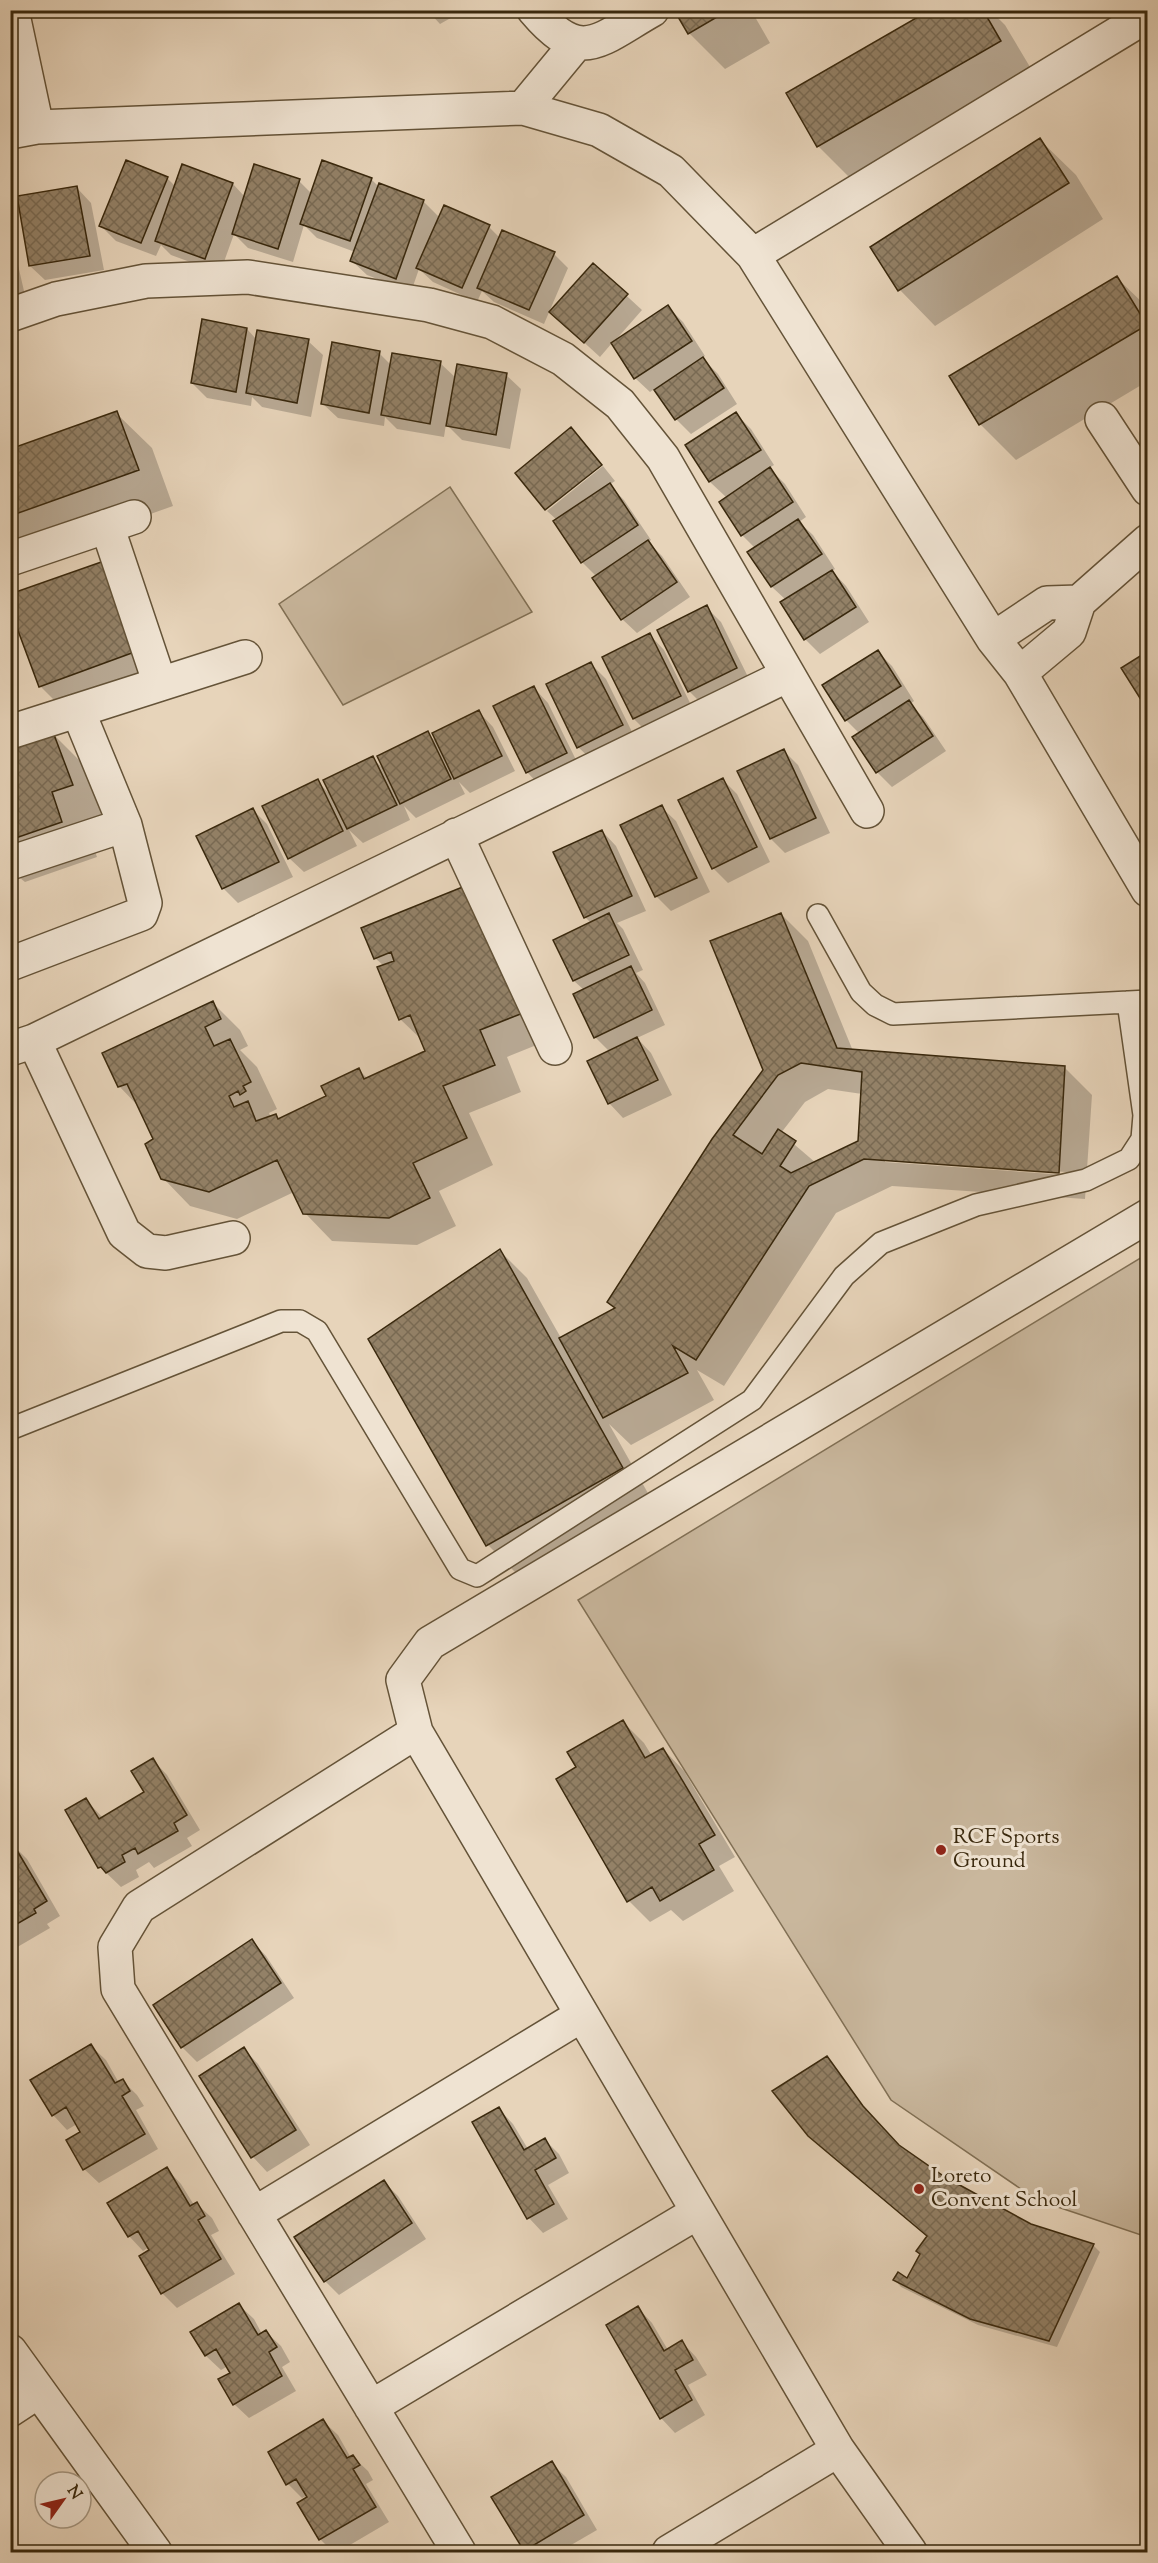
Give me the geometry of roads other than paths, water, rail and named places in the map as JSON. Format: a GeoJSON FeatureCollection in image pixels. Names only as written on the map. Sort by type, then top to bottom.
{"type":"FeatureCollection","features":[{"type":"Feature","properties":{"kind":"street"},"geometry":{"type":"LineString","coordinates":[[12,10],[24,130],[523,108],[599,130],[671,171],[753,255],[993,639],[1020,673],[1148,890]]}},
{"type":"Feature","properties":{"kind":"street"},"geometry":{"type":"LineString","coordinates":[[534,10],[549,29],[575,45],[593,44],[652,10]]}},
{"type":"Feature","properties":{"kind":"street"},"geometry":{"type":"LineString","coordinates":[[753,255],[1148,15]]}},
{"type":"Feature","properties":{"kind":"street"},"geometry":{"type":"LineString","coordinates":[[523,108],[575,45]]}},
{"type":"Feature","properties":{"kind":"street"},"geometry":{"type":"LineString","coordinates":[[10,315],[56,299],[146,281],[248,277],[429,304],[492,322],[563,359],[620,404],[663,458],[867,811]]}},
{"type":"Feature","properties":{"kind":"street"},"geometry":{"type":"LineString","coordinates":[[1102,419],[1148,489]]}},
{"type":"Feature","properties":{"kind":"street"},"geometry":{"type":"LineString","coordinates":[[10,560],[120,522],[160,684]]}},
{"type":"Feature","properties":{"kind":"street"},"geometry":{"type":"LineString","coordinates":[[1020,673],[1069,632],[1079,602],[1148,541]]}},
{"type":"Feature","properties":{"kind":"street"},"geometry":{"type":"LineString","coordinates":[[993,639],[1047,603],[1079,602]]}},
{"type":"Feature","properties":{"kind":"street"},"geometry":{"type":"LineString","coordinates":[[10,732],[245,657]]}},
{"type":"Feature","properties":{"kind":"street"},"geometry":{"type":"LineString","coordinates":[[233,1238],[166,1253],[147,1251],[124,1233],[22,1045],[788,675]]}},
{"type":"Feature","properties":{"kind":"street"},"geometry":{"type":"LineString","coordinates":[[10,964],[141,914],[144,903],[126,825],[78,711]]}},
{"type":"Feature","properties":{"kind":"street"},"geometry":{"type":"LineString","coordinates":[[10,863],[126,825]]}},
{"type":"Feature","properties":{"kind":"street"},"geometry":{"type":"LineString","coordinates":[[456,835],[555,1048]]}},
{"type":"Feature","properties":{"kind":"street"},"geometry":{"type":"LineString","coordinates":[[910,2553],[838,2450],[416,1732],[403,1680],[430,1643],[1148,1216]]}},
{"type":"Feature","properties":{"kind":"street"},"geometry":{"type":"LineString","coordinates":[[416,1732],[139,1907],[115,1947],[118,1989],[459,2553]]}},
{"type":"Feature","properties":{"kind":"street"},"geometry":{"type":"LineString","coordinates":[[254,2214],[582,2015]]}},
{"type":"Feature","properties":{"kind":"street"},"geometry":{"type":"LineString","coordinates":[[370,2407],[698,2212]]}},
{"type":"Feature","properties":{"kind":"street"},"geometry":{"type":"LineString","coordinates":[[10,2351],[155,2553]]}},
{"type":"Feature","properties":{"kind":"street"},"geometry":{"type":"LineString","coordinates":[[10,2410],[39,2391]]}},
{"type":"Feature","properties":{"kind":"street"},"geometry":{"type":"LineString","coordinates":[[669,2553],[838,2450]]}},
{"type":"Feature","properties":{"kind":"lane"},"geometry":{"type":"LineString","coordinates":[[10,1429],[281,1321],[300,1321],[317,1331],[460,1569],[477,1576],[752,1400],[844,1276],[881,1243],[976,1206],[1086,1180],[1129,1159],[1142,1139],[1144,1115],[1138,1002],[893,1014],[875,1005],[861,992],[818,915]]}},
{"type":"Feature","properties":{"kind":"place","name":"RCF Sports Ground"},"geometry":{"type":"Point","coordinates":[941,1850]}},
{"type":"Feature","properties":{"kind":"place","name":"Loreto Convent School"},"geometry":{"type":"Point","coordinates":[919,2189]}}]}
